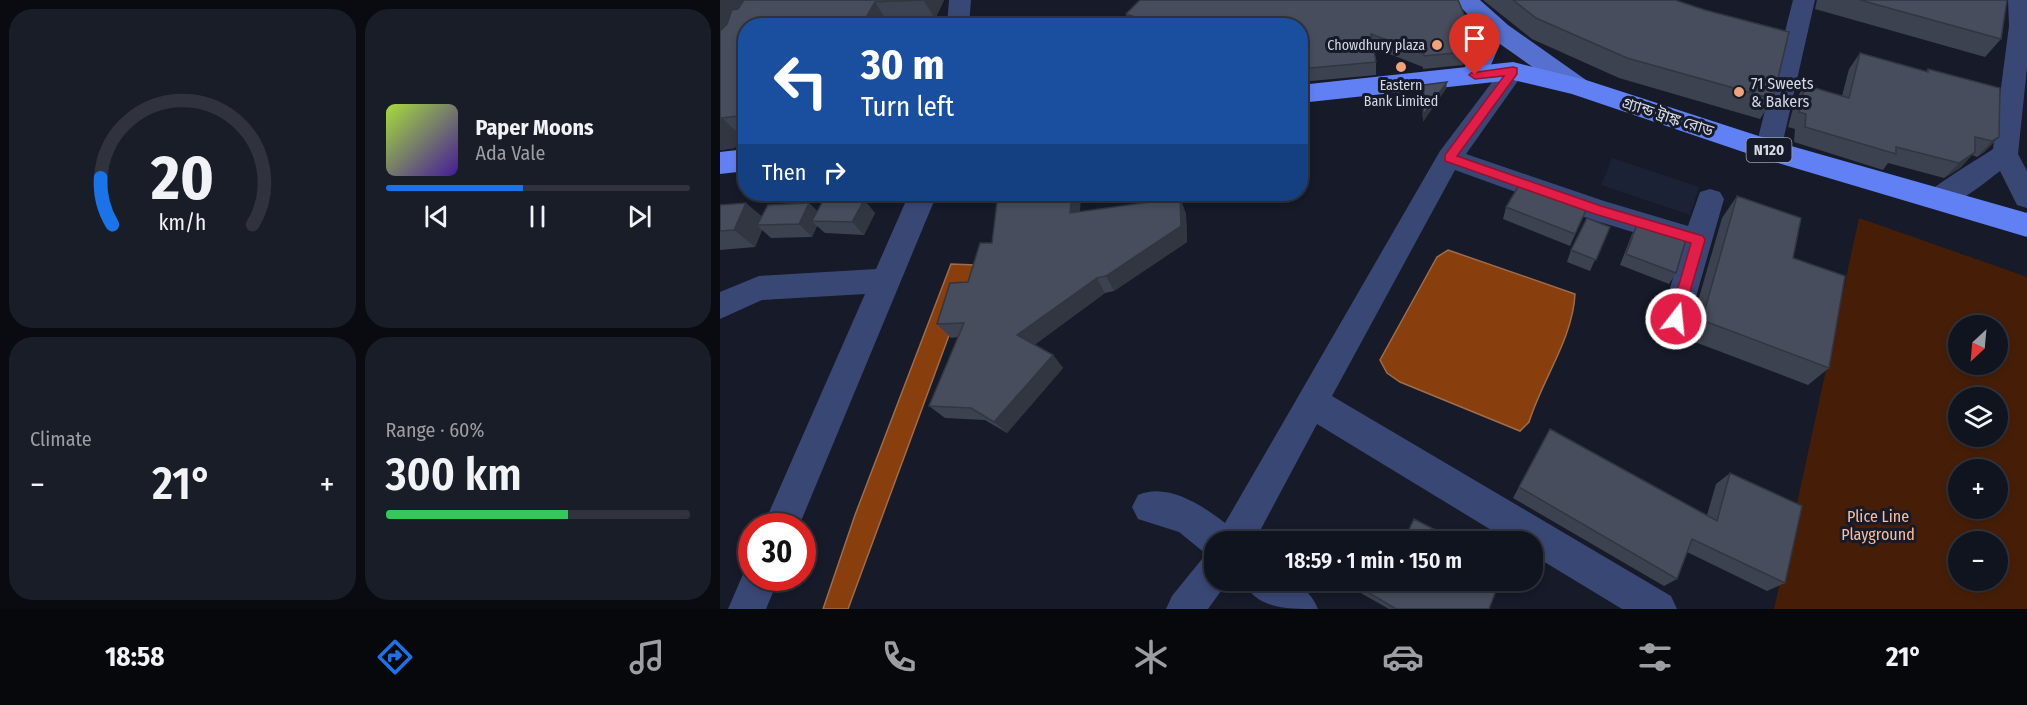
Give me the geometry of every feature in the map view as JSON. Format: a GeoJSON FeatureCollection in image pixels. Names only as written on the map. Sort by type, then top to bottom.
{"type":"FeatureCollection","features":[{"type":"Feature","properties":{"kind":"highway","name":"গ্র্যান্ড ট্রাঙ্ক রোড"},"geometry":{"type":"LineString","coordinates":[[1308,93],[1513,71],[1577,86],[1768,150],[1938,197],[2027,225]]}},
{"type":"Feature","properties":{"kind":"highway"},"geometry":{"type":"LineString","coordinates":[[720,163],[738,161]]}},
{"type":"Feature","properties":{"kind":"main road"},"geometry":{"type":"LineString","coordinates":[[1467,0],[1486,20],[1577,86]]}},
{"type":"Feature","properties":{"kind":"main road"},"geometry":{"type":"LineString","coordinates":[[1475,75],[1487,43],[1486,20]]}},
{"type":"Feature","properties":{"kind":"street"},"geometry":{"type":"LineString","coordinates":[[959,18],[960,0]]}},
{"type":"Feature","properties":{"kind":"street"},"geometry":{"type":"LineString","coordinates":[[1768,150],[1804,0]]}},
{"type":"Feature","properties":{"kind":"street"},"geometry":{"type":"LineString","coordinates":[[2019,0],[2020,26],[2005,154],[2027,198]]}},
{"type":"Feature","properties":{"kind":"street"},"geometry":{"type":"LineString","coordinates":[[1240,531],[1449,158],[1513,71]]}},
{"type":"Feature","properties":{"kind":"street"},"geometry":{"type":"LineString","coordinates":[[1938,197],[1970,180],[2005,154]]}},
{"type":"Feature","properties":{"kind":"street"},"geometry":{"type":"LineString","coordinates":[[1449,158],[1599,210],[1698,240]]}},
{"type":"Feature","properties":{"kind":"street"},"geometry":{"type":"LineString","coordinates":[[1676,319],[1710,199]]}},
{"type":"Feature","properties":{"kind":"street"},"geometry":{"type":"LineString","coordinates":[[786,513],[920,201]]}},
{"type":"Feature","properties":{"kind":"street"},"geometry":{"type":"LineString","coordinates":[[720,306],[759,288],[884,281]]}},
{"type":"Feature","properties":{"kind":"street"},"geometry":{"type":"LineString","coordinates":[[1314,398],[1323,410],[1658,609]]}},
{"type":"Feature","properties":{"kind":"street"},"geometry":{"type":"LineString","coordinates":[[1150,507],[1188,517],[1205,531]]}},
{"type":"Feature","properties":{"kind":"street"},"geometry":{"type":"LineString","coordinates":[[1185,609],[1204,584]]}},
{"type":"Feature","properties":{"kind":"street"},"geometry":{"type":"LineString","coordinates":[[747,609],[755,591]]}},
{"type":"Feature","properties":{"kind":"street"},"geometry":{"type":"LineString","coordinates":[[1275,591],[1299,609]]}},
{"type":"Feature","properties":{"kind":"shaded area"},"geometry":{"type":"Polygon","coordinates":[[[1612,158],[1699,187],[1690,215],[1601,185],[1612,158]]]}},
{"type":"Feature","properties":{"kind":"shaded area"},"geometry":{"type":"Polygon","coordinates":[[[1448,250],[1575,294],[1569,327],[1563,343],[1529,422],[1520,431],[1400,382],[1387,373],[1380,360],[1437,257],[1448,250]]]}},
{"type":"Feature","properties":{"kind":"shaded area"},"geometry":{"type":"Polygon","coordinates":[[[951,264],[975,265],[848,609],[823,609],[855,515],[951,264]]]}},
{"type":"Feature","properties":{"kind":"green space","name":"Plice Line Playground"},"geometry":{"type":"Polygon","coordinates":[[[1859,218],[2027,277],[2027,609],[1774,609],[1859,218]]]}},
{"type":"Feature","properties":{"kind":"building"},"geometry":{"type":"Polygon","coordinates":[[[744,0],[924,0],[875,2],[866,18],[738,18],[738,116],[722,118],[720,123],[720,31],[727,24],[732,10],[738,9],[744,0]]]}},
{"type":"Feature","properties":{"kind":"building"},"geometry":{"type":"Polygon","coordinates":[[[1140,0],[1458,0],[1472,33],[1465,52],[1424,56],[1424,54],[1371,34],[1376,62],[1308,68],[1308,18],[1138,18],[1126,14],[1140,0]]]}},
{"type":"Feature","properties":{"kind":"building"},"geometry":{"type":"Polygon","coordinates":[[[1513,0],[1675,0],[1789,32],[1773,99],[1627,58],[1536,18],[1513,0]]]}},
{"type":"Feature","properties":{"kind":"building"},"geometry":{"type":"Polygon","coordinates":[[[1860,0],[2007,0],[2001,39],[1860,0]]]}},
{"type":"Feature","properties":{"kind":"building"},"geometry":{"type":"Polygon","coordinates":[[[1860,53],[1928,72],[1928,69],[2000,88],[1999,137],[1992,141],[1975,137],[1975,152],[1959,163],[1896,147],[1896,154],[1805,127],[1806,114],[1799,112],[1805,85],[1849,98],[1860,53]]]}},
{"type":"Feature","properties":{"kind":"building"},"geometry":{"type":"Polygon","coordinates":[[[1447,82],[1423,115],[1424,85],[1447,82]]]}},
{"type":"Feature","properties":{"kind":"building"},"geometry":{"type":"Polygon","coordinates":[[[1521,182],[1587,208],[1575,234],[1506,207],[1521,182]]]}},
{"type":"Feature","properties":{"kind":"building"},"geometry":{"type":"Polygon","coordinates":[[[1737,196],[1801,218],[1793,258],[1845,276],[1829,368],[1702,320],[1737,196]]]}},
{"type":"Feature","properties":{"kind":"building"},"geometry":{"type":"Polygon","coordinates":[[[823,201],[863,201],[852,222],[812,221],[823,201]]]}},
{"type":"Feature","properties":{"kind":"building"},"geometry":{"type":"Polygon","coordinates":[[[997,201],[1071,201],[1070,213],[1158,201],[1180,201],[1181,226],[1106,276],[1097,278],[1017,335],[1053,355],[994,422],[971,408],[929,406],[964,323],[937,324],[950,283],[968,282],[980,243],[992,243],[997,201]]]}},
{"type":"Feature","properties":{"kind":"building"},"geometry":{"type":"Polygon","coordinates":[[[746,203],[734,230],[720,231],[720,205],[746,203]]]}},
{"type":"Feature","properties":{"kind":"building"},"geometry":{"type":"Polygon","coordinates":[[[809,203],[799,224],[757,225],[768,205],[809,203]]]}},
{"type":"Feature","properties":{"kind":"building"},"geometry":{"type":"Polygon","coordinates":[[[1587,218],[1610,227],[1596,260],[1571,250],[1587,218]]]}},
{"type":"Feature","properties":{"kind":"building"},"geometry":{"type":"Polygon","coordinates":[[[1638,222],[1687,236],[1676,273],[1626,254],[1638,222]]]}},
{"type":"Feature","properties":{"kind":"building"},"geometry":{"type":"Polygon","coordinates":[[[1550,429],[1717,521],[1730,473],[1802,506],[1785,583],[1692,539],[1677,579],[1519,487],[1550,429]]]}},
{"type":"Feature","properties":{"kind":"building"},"geometry":{"type":"Polygon","coordinates":[[[1414,519],[1437,531],[1408,531],[1414,519]]]}},
{"type":"Feature","properties":{"kind":"building"},"geometry":{"type":"Polygon","coordinates":[[[1366,591],[1496,591],[1489,609],[1396,609],[1366,591]]]}},
{"type":"Feature","properties":{"kind":"place","name":"Chowdhury plaza"},"geometry":{"type":"Point","coordinates":[1437,45]}},
{"type":"Feature","properties":{"kind":"place","name":"Eastern Bank Limited"},"geometry":{"type":"Point","coordinates":[1401,67]}},
{"type":"Feature","properties":{"kind":"place","name":"71 Sweets & Bakers"},"geometry":{"type":"Point","coordinates":[1739,92]}},
{"type":"Feature","properties":{"kind":"route"},"geometry":{"type":"LineString","coordinates":[[1475,75],[1513,71],[1449,158],[1599,210],[1698,240],[1676,319]]}}]}
